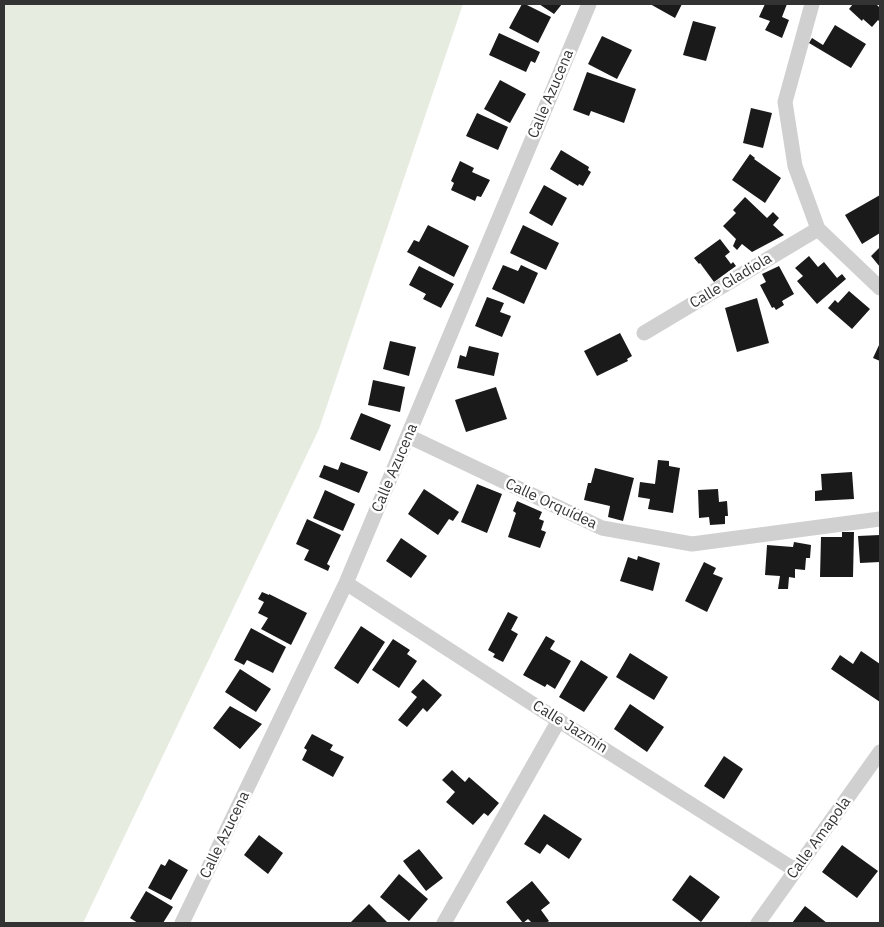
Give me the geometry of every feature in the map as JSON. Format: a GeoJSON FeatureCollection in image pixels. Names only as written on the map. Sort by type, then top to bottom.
{"type":"FeatureCollection","features":[{"type":"Feature","properties":{"kind":"street","name":"Calle Azucena"},"geometry":{"type":"LineString","coordinates":[[182,923],[346,582],[589,4]]}},
{"type":"Feature","properties":{"kind":"street"},"geometry":{"type":"LineString","coordinates":[[812,4],[785,102],[795,166],[818,229],[880,288]]}},
{"type":"Feature","properties":{"kind":"street","name":"Calle Gladiola"},"geometry":{"type":"LineString","coordinates":[[644,333],[818,229]]}},
{"type":"Feature","properties":{"kind":"street","name":"Calle Orquídea"},"geometry":{"type":"LineString","coordinates":[[408,436],[602,528],[611,530],[692,544],[880,519]]}},
{"type":"Feature","properties":{"kind":"street","name":"Calle Jazmín"},"geometry":{"type":"LineString","coordinates":[[346,582],[796,870]]}},
{"type":"Feature","properties":{"kind":"street"},"geometry":{"type":"LineString","coordinates":[[444,923],[559,720]]}},
{"type":"Feature","properties":{"kind":"street","name":"Calle Amapola"},"geometry":{"type":"LineString","coordinates":[[758,923],[880,752]]}},
{"type":"Feature","properties":{"kind":"shaded area"},"geometry":{"type":"Polygon","coordinates":[[[4,4],[463,4],[319,429],[83,923],[4,923],[4,4]]]}},
{"type":"Feature","properties":{"kind":"building"},"geometry":{"type":"Polygon","coordinates":[[[522,4],[551,17],[538,43],[509,28],[522,4]]]}},
{"type":"Feature","properties":{"kind":"building"},"geometry":{"type":"Polygon","coordinates":[[[539,4],[562,4],[554,14],[539,4]]]}},
{"type":"Feature","properties":{"kind":"building"},"geometry":{"type":"Polygon","coordinates":[[[650,4],[682,4],[675,18],[650,4]]]}},
{"type":"Feature","properties":{"kind":"building"},"geometry":{"type":"Polygon","coordinates":[[[765,4],[787,4],[782,17],[789,20],[782,38],[765,30],[770,21],[759,17],[765,4]]]}},
{"type":"Feature","properties":{"kind":"building"},"geometry":{"type":"Polygon","coordinates":[[[853,4],[876,4],[880,8],[880,22],[878,20],[872,27],[863,19],[862,21],[849,9],[853,4]]]}},
{"type":"Feature","properties":{"kind":"building"},"geometry":{"type":"Polygon","coordinates":[[[693,21],[716,27],[706,61],[683,55],[693,21]]]}},
{"type":"Feature","properties":{"kind":"building"},"geometry":{"type":"Polygon","coordinates":[[[835,25],[866,44],[851,68],[809,43],[812,38],[823,45],[835,25]]]}},
{"type":"Feature","properties":{"kind":"building"},"geometry":{"type":"Polygon","coordinates":[[[499,33],[540,52],[535,63],[531,61],[526,72],[489,55],[499,33]]]}},
{"type":"Feature","properties":{"kind":"building"},"geometry":{"type":"Polygon","coordinates":[[[602,36],[632,50],[617,79],[588,64],[602,36]]]}},
{"type":"Feature","properties":{"kind":"building"},"geometry":{"type":"Polygon","coordinates":[[[587,72],[636,89],[624,123],[591,111],[589,116],[573,110],[587,72]]]}},
{"type":"Feature","properties":{"kind":"building"},"geometry":{"type":"Polygon","coordinates":[[[500,80],[526,94],[510,123],[484,109],[500,80]]]}},
{"type":"Feature","properties":{"kind":"building"},"geometry":{"type":"Polygon","coordinates":[[[751,108],[772,113],[763,148],[743,143],[751,108]]]}},
{"type":"Feature","properties":{"kind":"building"},"geometry":{"type":"Polygon","coordinates":[[[477,113],[508,127],[498,150],[466,136],[477,113]]]}},
{"type":"Feature","properties":{"kind":"building"},"geometry":{"type":"Polygon","coordinates":[[[561,150],[589,167],[588,170],[591,172],[583,186],[579,184],[578,186],[550,169],[561,150]]]}},
{"type":"Feature","properties":{"kind":"building"},"geometry":{"type":"Polygon","coordinates":[[[750,154],[754,159],[781,178],[765,203],[732,180],[750,154]]]}},
{"type":"Feature","properties":{"kind":"building"},"geometry":{"type":"Polygon","coordinates":[[[460,161],[474,168],[472,172],[490,180],[481,197],[477,196],[475,201],[451,190],[454,183],[451,181],[460,161]]]}},
{"type":"Feature","properties":{"kind":"building"},"geometry":{"type":"Polygon","coordinates":[[[544,185],[567,198],[552,226],[529,213],[544,185]]]}},
{"type":"Feature","properties":{"kind":"building"},"geometry":{"type":"Polygon","coordinates":[[[880,195],[880,233],[862,244],[845,215],[880,195]]]}},
{"type":"Feature","properties":{"kind":"building"},"geometry":{"type":"Polygon","coordinates":[[[745,197],[767,218],[773,212],[779,218],[773,225],[784,235],[752,252],[742,244],[737,250],[733,246],[736,239],[723,226],[736,213],[733,210],[745,197]]]}},
{"type":"Feature","properties":{"kind":"building"},"geometry":{"type":"Polygon","coordinates":[[[428,225],[469,246],[454,277],[407,252],[414,240],[419,242],[428,225]]]}},
{"type":"Feature","properties":{"kind":"building"},"geometry":{"type":"Polygon","coordinates":[[[523,225],[559,243],[546,270],[510,253],[523,225]]]}},
{"type":"Feature","properties":{"kind":"building"},"geometry":{"type":"Polygon","coordinates":[[[720,239],[730,252],[725,256],[731,264],[733,262],[736,266],[714,282],[694,258],[720,239]]]}},
{"type":"Feature","properties":{"kind":"building"},"geometry":{"type":"Polygon","coordinates":[[[880,247],[880,267],[871,256],[880,247]]]}},
{"type":"Feature","properties":{"kind":"building"},"geometry":{"type":"Polygon","coordinates":[[[809,256],[818,267],[824,262],[837,278],[842,274],[846,279],[817,304],[797,281],[803,276],[795,268],[809,256]]]}},
{"type":"Feature","properties":{"kind":"building"},"geometry":{"type":"Polygon","coordinates":[[[503,265],[518,271],[521,265],[538,273],[524,304],[492,289],[503,265]]]}},
{"type":"Feature","properties":{"kind":"building"},"geometry":{"type":"Polygon","coordinates":[[[419,266],[454,284],[441,308],[423,299],[426,294],[409,285],[419,266]]]}},
{"type":"Feature","properties":{"kind":"building"},"geometry":{"type":"Polygon","coordinates":[[[779,266],[794,294],[782,301],[784,305],[776,310],[774,307],[772,308],[760,285],[766,282],[762,274],[779,266]]]}},
{"type":"Feature","properties":{"kind":"building"},"geometry":{"type":"Polygon","coordinates":[[[849,291],[870,309],[852,329],[828,308],[835,300],[838,303],[849,291]]]}},
{"type":"Feature","properties":{"kind":"building"},"geometry":{"type":"Polygon","coordinates":[[[487,297],[504,303],[500,312],[511,316],[502,337],[475,326],[487,297]]]}},
{"type":"Feature","properties":{"kind":"building"},"geometry":{"type":"Polygon","coordinates":[[[757,298],[769,343],[737,352],[725,308],[757,298]]]}},
{"type":"Feature","properties":{"kind":"building"},"geometry":{"type":"Polygon","coordinates":[[[620,333],[632,356],[627,359],[628,361],[597,376],[584,351],[620,333]]]}},
{"type":"Feature","properties":{"kind":"building"},"geometry":{"type":"Polygon","coordinates":[[[390,341],[416,347],[409,376],[383,369],[390,341]]]}},
{"type":"Feature","properties":{"kind":"building"},"geometry":{"type":"Polygon","coordinates":[[[880,343],[880,361],[873,358],[880,343]]]}},
{"type":"Feature","properties":{"kind":"building"},"geometry":{"type":"Polygon","coordinates":[[[469,346],[499,353],[494,376],[457,368],[460,355],[466,357],[469,346]]]}},
{"type":"Feature","properties":{"kind":"building"},"geometry":{"type":"Polygon","coordinates":[[[373,380],[405,387],[400,412],[368,405],[373,380]]]}},
{"type":"Feature","properties":{"kind":"building"},"geometry":{"type":"Polygon","coordinates":[[[496,387],[507,419],[466,432],[455,400],[496,387]]]}},
{"type":"Feature","properties":{"kind":"building"},"geometry":{"type":"Polygon","coordinates":[[[361,413],[391,425],[380,451],[350,439],[361,413]]]}},
{"type":"Feature","properties":{"kind":"building"},"geometry":{"type":"Polygon","coordinates":[[[658,460],[669,461],[669,466],[680,468],[673,513],[648,509],[650,499],[638,497],[640,482],[655,484],[658,460]]]}},
{"type":"Feature","properties":{"kind":"building"},"geometry":{"type":"Polygon","coordinates":[[[341,462],[368,472],[359,493],[319,477],[324,465],[338,470],[341,462]]]}},
{"type":"Feature","properties":{"kind":"building"},"geometry":{"type":"Polygon","coordinates":[[[595,468],[634,478],[623,521],[608,517],[610,506],[584,500],[588,483],[591,483],[595,468]]]}},
{"type":"Feature","properties":{"kind":"building"},"geometry":{"type":"Polygon","coordinates":[[[852,472],[854,499],[815,501],[815,491],[822,490],[821,474],[852,472]]]}},
{"type":"Feature","properties":{"kind":"building"},"geometry":{"type":"Polygon","coordinates":[[[477,484],[502,494],[487,533],[461,522],[477,484]]]}},
{"type":"Feature","properties":{"kind":"building"},"geometry":{"type":"Polygon","coordinates":[[[424,489],[459,512],[453,521],[449,519],[438,535],[408,514],[424,489]]]}},
{"type":"Feature","properties":{"kind":"building"},"geometry":{"type":"Polygon","coordinates":[[[718,489],[719,502],[727,501],[728,516],[725,516],[725,524],[710,525],[709,517],[699,518],[698,490],[718,489]]]}},
{"type":"Feature","properties":{"kind":"building"},"geometry":{"type":"Polygon","coordinates":[[[325,490],[355,504],[343,531],[313,518],[325,490]]]}},
{"type":"Feature","properties":{"kind":"building"},"geometry":{"type":"Polygon","coordinates":[[[517,501],[542,512],[539,519],[544,521],[541,530],[546,532],[540,548],[508,537],[516,513],[513,511],[517,501]]]}},
{"type":"Feature","properties":{"kind":"building"},"geometry":{"type":"Polygon","coordinates":[[[307,519],[341,535],[327,564],[330,566],[328,571],[304,560],[309,550],[296,544],[307,519]]]}},
{"type":"Feature","properties":{"kind":"building"},"geometry":{"type":"Polygon","coordinates":[[[842,532],[854,532],[853,577],[820,577],[821,537],[842,537],[842,532]]]}},
{"type":"Feature","properties":{"kind":"building"},"geometry":{"type":"Polygon","coordinates":[[[880,535],[880,562],[860,563],[858,536],[880,535]]]}},
{"type":"Feature","properties":{"kind":"building"},"geometry":{"type":"Polygon","coordinates":[[[401,538],[427,556],[411,578],[386,561],[401,538]]]}},
{"type":"Feature","properties":{"kind":"building"},"geometry":{"type":"Polygon","coordinates":[[[794,542],[811,545],[810,558],[806,558],[805,570],[795,569],[795,578],[789,577],[788,589],[778,589],[780,576],[765,575],[767,545],[793,547],[794,542]]]}},
{"type":"Feature","properties":{"kind":"building"},"geometry":{"type":"Polygon","coordinates":[[[638,556],[660,563],[653,591],[620,581],[628,557],[637,560],[638,556]]]}},
{"type":"Feature","properties":{"kind":"building"},"geometry":{"type":"Polygon","coordinates":[[[704,562],[716,568],[713,574],[723,578],[707,612],[685,601],[704,562]]]}},
{"type":"Feature","properties":{"kind":"building"},"geometry":{"type":"Polygon","coordinates":[[[262,592],[307,613],[291,645],[261,629],[268,618],[258,613],[264,602],[258,599],[262,592]]]}},
{"type":"Feature","properties":{"kind":"building"},"geometry":{"type":"Polygon","coordinates":[[[508,612],[518,617],[511,630],[518,634],[503,662],[493,657],[495,654],[488,650],[508,612]]]}},
{"type":"Feature","properties":{"kind":"building"},"geometry":{"type":"Polygon","coordinates":[[[361,626],[385,642],[358,684],[334,668],[361,626]]]}},
{"type":"Feature","properties":{"kind":"building"},"geometry":{"type":"Polygon","coordinates":[[[251,628],[286,647],[273,673],[247,660],[244,665],[234,660],[251,628]]]}},
{"type":"Feature","properties":{"kind":"building"},"geometry":{"type":"Polygon","coordinates":[[[546,636],[555,641],[550,649],[571,661],[555,689],[547,684],[545,687],[523,675],[546,636]]]}},
{"type":"Feature","properties":{"kind":"building"},"geometry":{"type":"Polygon","coordinates":[[[393,639],[410,650],[407,654],[417,661],[399,688],[372,670],[393,639]]]}},
{"type":"Feature","properties":{"kind":"building"},"geometry":{"type":"Polygon","coordinates":[[[861,651],[880,664],[880,702],[831,669],[840,655],[853,664],[861,651]]]}},
{"type":"Feature","properties":{"kind":"building"},"geometry":{"type":"Polygon","coordinates":[[[630,653],[668,677],[654,700],[616,677],[630,653]]]}},
{"type":"Feature","properties":{"kind":"building"},"geometry":{"type":"Polygon","coordinates":[[[581,660],[608,677],[584,712],[559,697],[581,660]]]}},
{"type":"Feature","properties":{"kind":"building"},"geometry":{"type":"Polygon","coordinates":[[[240,669],[271,689],[256,712],[225,692],[240,669]]]}},
{"type":"Feature","properties":{"kind":"building"},"geometry":{"type":"Polygon","coordinates":[[[423,679],[442,695],[427,712],[423,708],[407,727],[398,720],[417,697],[411,692],[423,679]]]}},
{"type":"Feature","properties":{"kind":"building"},"geometry":{"type":"Polygon","coordinates":[[[630,704],[664,727],[647,752],[614,729],[630,704]]]}},
{"type":"Feature","properties":{"kind":"building"},"geometry":{"type":"Polygon","coordinates":[[[230,706],[262,724],[240,749],[213,728],[230,706]]]}},
{"type":"Feature","properties":{"kind":"building"},"geometry":{"type":"Polygon","coordinates":[[[312,734],[333,745],[330,750],[344,757],[333,777],[302,760],[307,750],[304,748],[312,734]]]}},
{"type":"Feature","properties":{"kind":"building"},"geometry":{"type":"Polygon","coordinates":[[[724,756],[743,769],[724,799],[704,786],[724,756]]]}},
{"type":"Feature","properties":{"kind":"building"},"geometry":{"type":"Polygon","coordinates":[[[452,770],[465,782],[469,777],[499,803],[488,816],[484,813],[473,825],[446,802],[455,792],[442,780],[452,770]]]}},
{"type":"Feature","properties":{"kind":"building"},"geometry":{"type":"Polygon","coordinates":[[[544,814],[582,839],[569,859],[547,844],[540,854],[524,844],[544,814]]]}},
{"type":"Feature","properties":{"kind":"building"},"geometry":{"type":"Polygon","coordinates":[[[259,835],[283,853],[268,874],[244,855],[259,835]]]}},
{"type":"Feature","properties":{"kind":"building"},"geometry":{"type":"Polygon","coordinates":[[[842,845],[878,871],[857,898],[822,872],[842,845]]]}},
{"type":"Feature","properties":{"kind":"building"},"geometry":{"type":"Polygon","coordinates":[[[419,849],[443,878],[426,891],[403,861],[419,849]]]}},
{"type":"Feature","properties":{"kind":"building"},"geometry":{"type":"Polygon","coordinates":[[[169,859],[188,870],[171,900],[148,888],[161,864],[165,866],[169,859]]]}},
{"type":"Feature","properties":{"kind":"building"},"geometry":{"type":"Polygon","coordinates":[[[399,874],[428,899],[409,921],[380,897],[399,874]]]}},
{"type":"Feature","properties":{"kind":"building"},"geometry":{"type":"Polygon","coordinates":[[[690,875],[720,897],[701,922],[672,900],[690,875]]]}},
{"type":"Feature","properties":{"kind":"building"},"geometry":{"type":"Polygon","coordinates":[[[532,881],[550,903],[541,910],[549,921],[546,923],[532,923],[528,919],[523,923],[506,902],[532,881]]]}},
{"type":"Feature","properties":{"kind":"building"},"geometry":{"type":"Polygon","coordinates":[[[146,891],[173,907],[163,923],[138,923],[130,918],[146,891]]]}},
{"type":"Feature","properties":{"kind":"building"},"geometry":{"type":"Polygon","coordinates":[[[369,904],[388,923],[350,923],[369,904]]]}},
{"type":"Feature","properties":{"kind":"building"},"geometry":{"type":"Polygon","coordinates":[[[805,906],[827,923],[792,923],[805,906]]]}}]}
